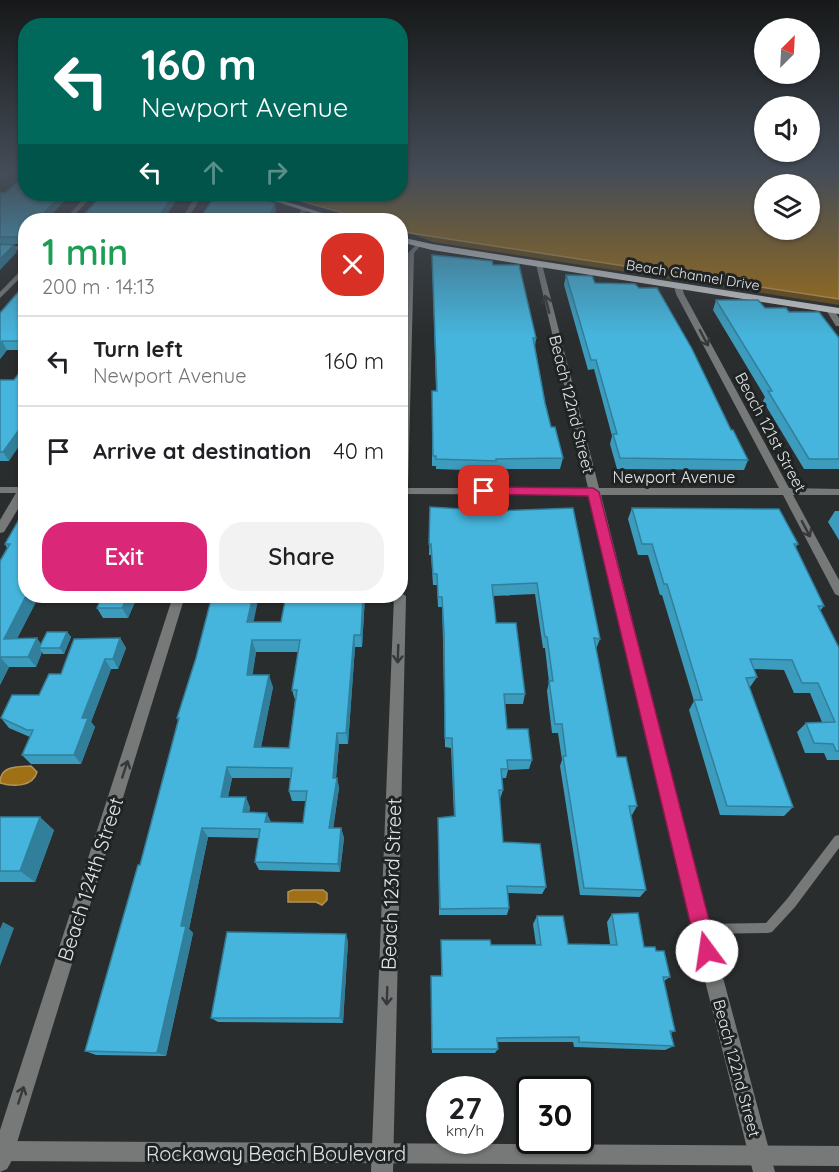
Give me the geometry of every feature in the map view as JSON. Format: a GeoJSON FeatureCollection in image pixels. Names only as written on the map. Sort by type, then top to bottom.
{"type":"FeatureCollection","features":[{"type":"Feature","properties":{"kind":"main road","name":"Beach Channel Drive"},"geometry":{"type":"LineString","coordinates":[[408,242],[834,311]]}},
{"type":"Feature","properties":{"kind":"street"},"geometry":{"type":"LineString","coordinates":[[408,247],[418,245]]}},
{"type":"Feature","properties":{"kind":"street"},"geometry":{"type":"LineString","coordinates":[[408,332],[411,253],[418,245]]}},
{"type":"Feature","properties":{"kind":"street"},"geometry":{"type":"LineString","coordinates":[[0,248],[18,248]]}},
{"type":"Feature","properties":{"kind":"street","name":"Beach 122nd Street"},"geometry":{"type":"LineString","coordinates":[[539,264],[701,929],[762,1164]]}},
{"type":"Feature","properties":{"kind":"street"},"geometry":{"type":"LineString","coordinates":[[0,296],[18,276]]}},
{"type":"Feature","properties":{"kind":"street","name":"Beach 121st Street"},"geometry":{"type":"LineString","coordinates":[[678,286],[680,294],[839,591]]}},
{"type":"Feature","properties":{"kind":"street"},"geometry":{"type":"LineString","coordinates":[[834,311],[839,324]]}},
{"type":"Feature","properties":{"kind":"street"},"geometry":{"type":"LineString","coordinates":[[0,490],[18,489]]}},
{"type":"Feature","properties":{"kind":"street","name":"Newport Avenue"},"geometry":{"type":"LineString","coordinates":[[408,491],[839,492]]}},
{"type":"Feature","properties":{"kind":"street"},"geometry":{"type":"LineString","coordinates":[[0,529],[18,500]]}},
{"type":"Feature","properties":{"kind":"street","name":"Beach 124th Street"},"geometry":{"type":"LineString","coordinates":[[1,1155],[177,603]]}},
{"type":"Feature","properties":{"kind":"street","name":"Beach 123rd Street"},"geometry":{"type":"LineString","coordinates":[[382,1163],[400,603]]}},
{"type":"Feature","properties":{"kind":"street","name":"Rockaway Beach Boulevard"},"geometry":{"type":"LineString","coordinates":[[1,1155],[382,1163],[762,1164],[839,1156]]}},
{"type":"Feature","properties":{"kind":"lane"},"geometry":{"type":"LineString","coordinates":[[701,929],[768,928],[791,903],[839,840]]}},
{"type":"Feature","properties":{"kind":"shaded area"},"geometry":{"type":"Polygon","coordinates":[[[408,227],[754,227],[754,240],[820,240],[820,227],[839,227],[839,299],[410,233],[408,227]]]}},
{"type":"Feature","properties":{"kind":"shaded area"},"geometry":{"type":"Polygon","coordinates":[[[410,233],[839,299],[839,305],[433,242],[410,233]]]}},
{"type":"Feature","properties":{"kind":"shaded area"},"geometry":{"type":"Polygon","coordinates":[[[31,766],[37,772],[31,781],[22,785],[0,783],[6,770],[31,766]]]}},
{"type":"Feature","properties":{"kind":"shaded area"},"geometry":{"type":"Polygon","coordinates":[[[323,890],[327,893],[327,900],[322,905],[316,902],[288,902],[288,892],[323,890]]]}},
{"type":"Feature","properties":{"kind":"building"},"geometry":{"type":"Polygon","coordinates":[[[0,227],[18,227],[18,237],[0,237],[0,227]]]}},
{"type":"Feature","properties":{"kind":"building"},"geometry":{"type":"Polygon","coordinates":[[[0,244],[14,245],[0,259],[0,244]]]}},
{"type":"Feature","properties":{"kind":"building"},"geometry":{"type":"Polygon","coordinates":[[[432,255],[492,261],[493,265],[519,265],[536,338],[533,338],[545,403],[551,427],[555,427],[563,458],[496,459],[496,461],[436,459],[436,456],[433,456],[432,391],[437,391],[432,255]]]}},
{"type":"Feature","properties":{"kind":"building"},"geometry":{"type":"Polygon","coordinates":[[[566,275],[592,276],[595,283],[635,284],[639,288],[657,288],[692,349],[748,460],[620,458],[613,434],[617,434],[596,360],[591,360],[566,275]]]}},
{"type":"Feature","properties":{"kind":"building"},"geometry":{"type":"Polygon","coordinates":[[[18,292],[18,341],[2,341],[0,344],[0,313],[18,292]]]}},
{"type":"Feature","properties":{"kind":"building"},"geometry":{"type":"Polygon","coordinates":[[[716,300],[758,300],[765,308],[786,308],[789,312],[819,312],[839,338],[839,459],[809,459],[768,391],[772,391],[716,300]]]}},
{"type":"Feature","properties":{"kind":"building"},"geometry":{"type":"Polygon","coordinates":[[[18,375],[18,431],[3,452],[0,452],[0,380],[14,380],[18,375]]]}},
{"type":"Feature","properties":{"kind":"building"},"geometry":{"type":"Polygon","coordinates":[[[430,507],[495,511],[573,508],[600,639],[594,638],[617,757],[626,757],[637,806],[629,806],[646,890],[584,888],[563,756],[566,756],[562,724],[555,724],[549,681],[553,681],[537,583],[492,585],[496,623],[516,623],[525,694],[504,694],[507,729],[528,729],[532,760],[507,760],[508,769],[501,769],[503,790],[499,790],[503,842],[540,844],[546,887],[507,886],[509,908],[440,909],[438,818],[455,816],[452,738],[445,738],[442,597],[438,597],[437,574],[433,574],[431,544],[429,544],[430,507]]]}},
{"type":"Feature","properties":{"kind":"building"},"geometry":{"type":"Polygon","coordinates":[[[632,508],[779,509],[798,544],[794,544],[824,606],[818,606],[839,648],[839,751],[836,751],[833,744],[814,743],[806,723],[835,722],[818,683],[802,683],[792,660],[750,659],[757,677],[746,678],[793,807],[727,806],[694,700],[702,700],[667,584],[664,584],[652,544],[642,544],[632,508]]]}},
{"type":"Feature","properties":{"kind":"building"},"geometry":{"type":"Polygon","coordinates":[[[18,521],[18,603],[22,603],[4,639],[37,638],[28,657],[0,657],[0,561],[10,544],[5,544],[18,521]]]}},
{"type":"Feature","properties":{"kind":"building"},"geometry":{"type":"Polygon","coordinates":[[[99,603],[124,603],[122,608],[97,608],[99,603]]]}},
{"type":"Feature","properties":{"kind":"building"},"geometry":{"type":"Polygon","coordinates":[[[210,603],[251,603],[247,622],[281,622],[285,603],[363,603],[361,635],[354,635],[346,733],[337,733],[333,778],[337,778],[329,828],[341,828],[338,864],[255,862],[260,829],[202,828],[181,926],[186,926],[157,1053],[85,1051],[138,865],[140,865],[179,718],[177,718],[210,603]],[[252,640],[247,675],[269,675],[254,747],[289,748],[297,690],[292,690],[300,640],[252,640]],[[227,767],[221,797],[246,797],[243,812],[267,813],[265,822],[303,823],[307,791],[289,791],[292,768],[227,767]]]}},
{"type":"Feature","properties":{"kind":"building"},"geometry":{"type":"Polygon","coordinates":[[[47,632],[67,632],[60,648],[39,648],[47,632]]]}},
{"type":"Feature","properties":{"kind":"building"},"geometry":{"type":"Polygon","coordinates":[[[120,638],[113,659],[105,659],[82,718],[88,718],[74,755],[22,755],[33,730],[27,730],[1,718],[12,695],[39,695],[49,674],[61,674],[74,639],[120,638]]]}},
{"type":"Feature","properties":{"kind":"building"},"geometry":{"type":"Polygon","coordinates":[[[0,817],[40,817],[20,871],[0,871],[0,817]]]}},
{"type":"Feature","properties":{"kind":"building"},"geometry":{"type":"Polygon","coordinates":[[[638,913],[644,947],[655,947],[656,951],[664,951],[670,977],[663,977],[675,1031],[670,1031],[674,1046],[579,1042],[579,1037],[497,1038],[498,1049],[432,1049],[431,976],[442,976],[441,940],[490,940],[491,945],[541,945],[537,916],[563,916],[568,944],[617,945],[612,914],[638,913]]]}},
{"type":"Feature","properties":{"kind":"building"},"geometry":{"type":"Polygon","coordinates":[[[227,932],[346,934],[340,1018],[211,1018],[227,932]]]}},
{"type":"Feature","properties":{"kind":"route"},"geometry":{"type":"LineString","coordinates":[[484,491],[593,492],[707,951]]}}]}
